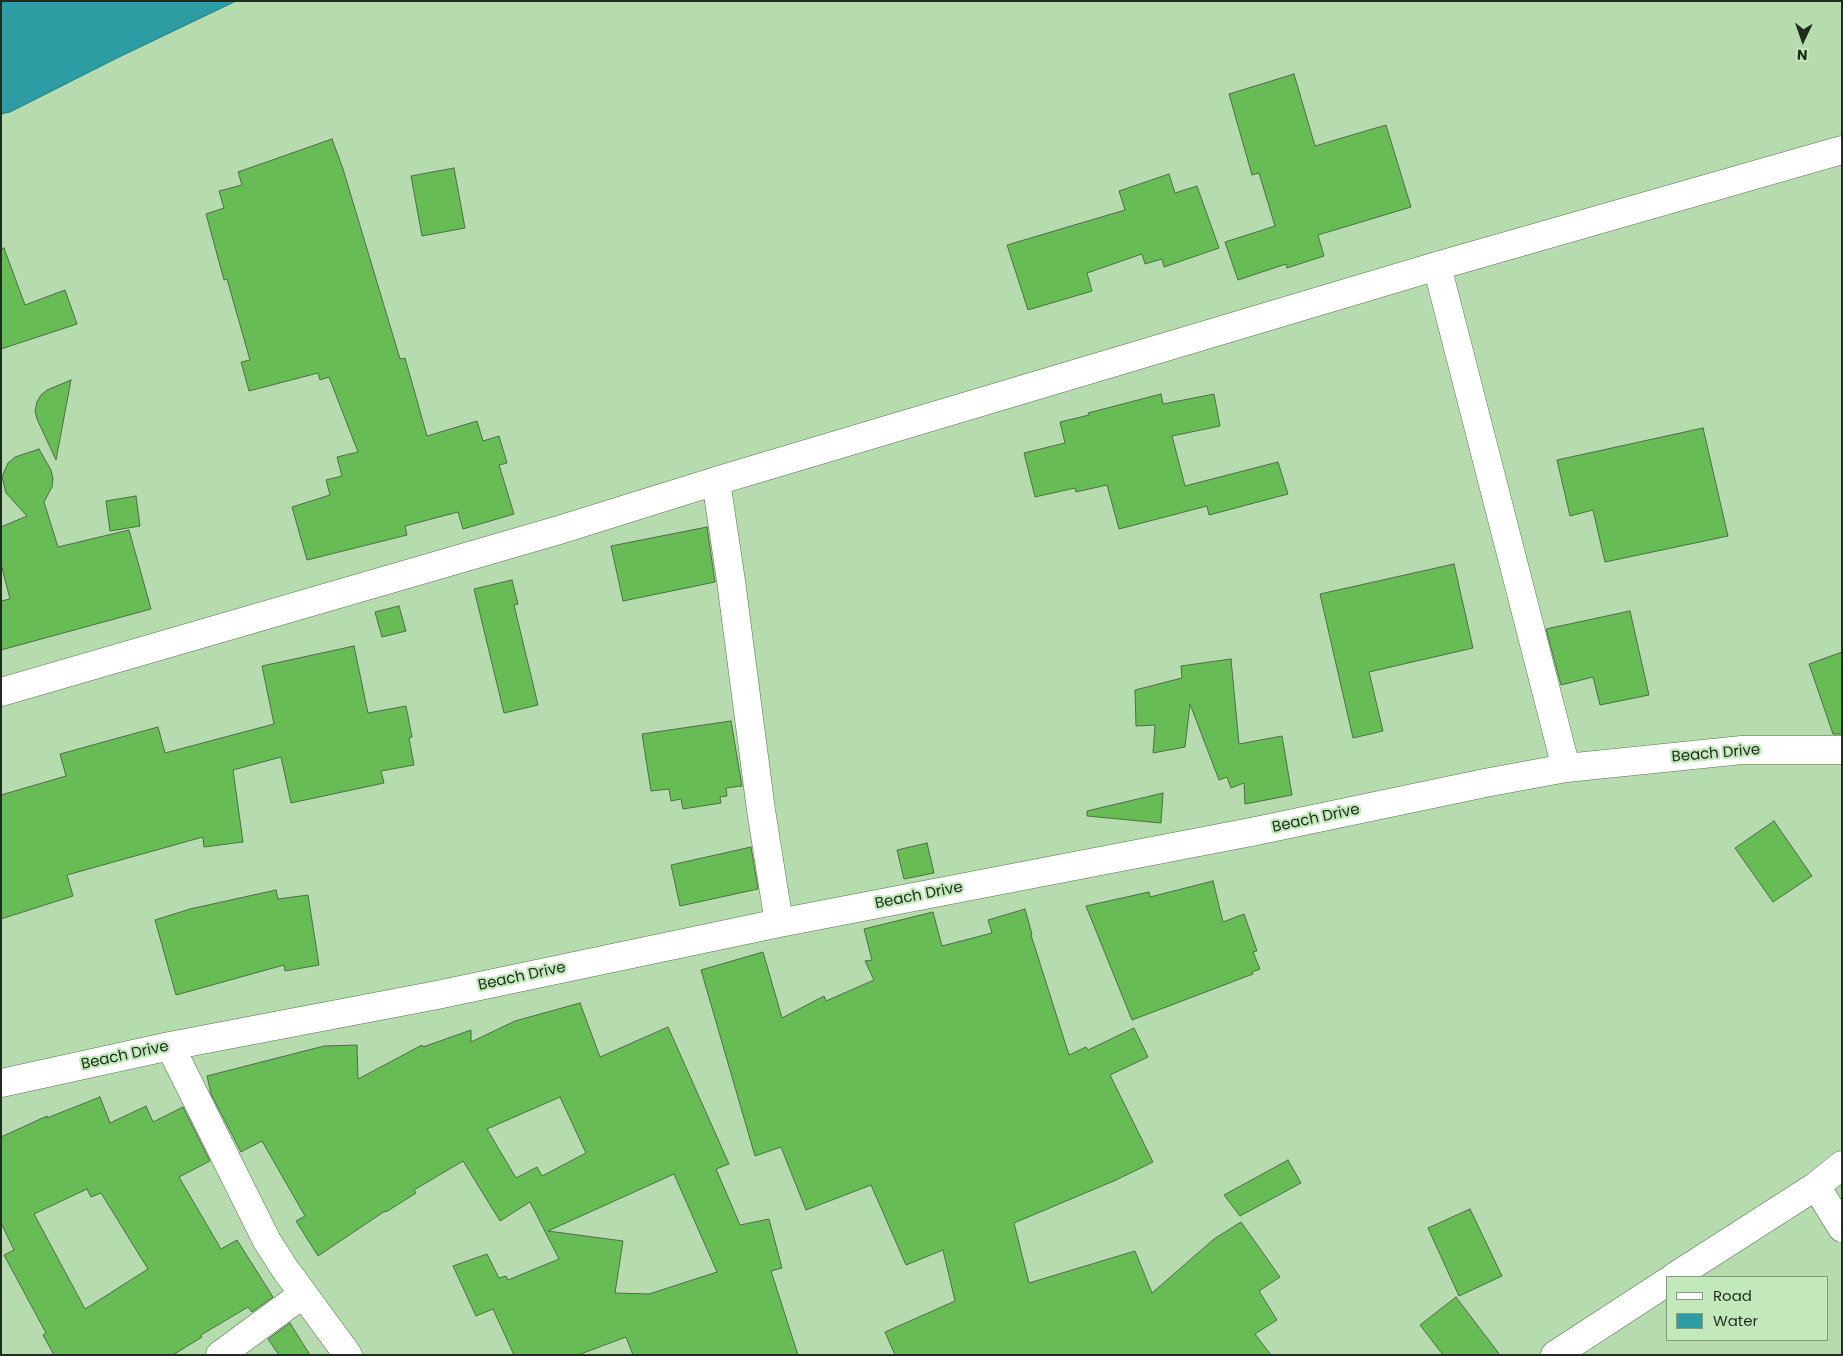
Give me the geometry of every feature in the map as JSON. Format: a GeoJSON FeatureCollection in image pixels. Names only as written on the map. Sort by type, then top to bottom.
{"type":"FeatureCollection","features":[{"type":"Feature","properties":{"kind":"street"},"geometry":{"type":"LineString","coordinates":[[1,692],[559,530],[716,481],[1437,266],[1842,150]]}},
{"type":"Feature","properties":{"kind":"street"},"geometry":{"type":"LineString","coordinates":[[1437,266],[1566,768]]}},
{"type":"Feature","properties":{"kind":"street"},"geometry":{"type":"LineString","coordinates":[[716,481],[760,810],[779,923]]}},
{"type":"Feature","properties":{"kind":"street","name":"Beach Drive"},"geometry":{"type":"LineString","coordinates":[[1,1083],[170,1046],[437,995],[779,923],[1256,831],[1566,768],[1742,750],[1842,750]]}},
{"type":"Feature","properties":{"kind":"street"},"geometry":{"type":"LineString","coordinates":[[170,1046],[267,1241],[348,1355]]}},
{"type":"Feature","properties":{"kind":"street"},"geometry":{"type":"LineString","coordinates":[[1676,1276],[1816,1186],[1842,1165]]}},
{"type":"Feature","properties":{"kind":"street"},"geometry":{"type":"LineString","coordinates":[[1816,1186],[1842,1228]]}},
{"type":"Feature","properties":{"kind":"street"},"geometry":{"type":"LineString","coordinates":[[1555,1355],[1666,1283]]}},
{"type":"Feature","properties":{"kind":"street"},"geometry":{"type":"LineString","coordinates":[[220,1355],[303,1294]]}},
{"type":"Feature","properties":{"kind":"water"},"geometry":{"type":"Polygon","coordinates":[[[1,1],[236,1],[10,112],[1,114],[1,1]]]}},
{"type":"Feature","properties":{"kind":"building"},"geometry":{"type":"Polygon","coordinates":[[[1294,74],[1315,146],[1386,125],[1411,207],[1318,235],[1324,256],[1287,268],[1286,264],[1238,280],[1225,242],[1275,226],[1259,173],[1252,175],[1229,94],[1294,74]]]}},
{"type":"Feature","properties":{"kind":"building"},"geometry":{"type":"Polygon","coordinates":[[[332,139],[343,169],[400,359],[405,358],[427,436],[477,421],[483,441],[499,436],[507,463],[499,465],[514,514],[463,529],[458,512],[405,526],[407,535],[307,560],[292,507],[330,495],[326,480],[342,476],[337,457],[358,452],[329,377],[320,380],[318,373],[249,391],[241,362],[250,360],[227,279],[224,280],[206,214],[224,208],[219,191],[242,185],[238,172],[332,139]]]}},
{"type":"Feature","properties":{"kind":"building"},"geometry":{"type":"Polygon","coordinates":[[[454,168],[465,228],[422,236],[411,176],[454,168]]]}},
{"type":"Feature","properties":{"kind":"building"},"geometry":{"type":"Polygon","coordinates":[[[1169,174],[1175,193],[1197,186],[1219,248],[1164,267],[1162,259],[1145,264],[1142,254],[1087,273],[1092,291],[1028,310],[1007,245],[1125,210],[1119,191],[1169,174]]]}},
{"type":"Feature","properties":{"kind":"building"},"geometry":{"type":"Polygon","coordinates":[[[4,248],[25,305],[65,290],[77,324],[1,349],[1,249],[4,248]]]}},
{"type":"Feature","properties":{"kind":"building"},"geometry":{"type":"Polygon","coordinates":[[[71,380],[56,460],[35,411],[41,395],[47,390],[71,380]]]}},
{"type":"Feature","properties":{"kind":"building"},"geometry":{"type":"Polygon","coordinates":[[[1161,394],[1163,404],[1214,394],[1220,426],[1172,436],[1185,486],[1278,462],[1288,494],[1209,515],[1207,506],[1119,529],[1107,485],[1076,492],[1075,488],[1035,497],[1024,453],[1065,443],[1060,422],[1161,394]]]}},
{"type":"Feature","properties":{"kind":"building"},"geometry":{"type":"Polygon","coordinates":[[[1703,428],[1728,536],[1605,562],[1593,510],[1570,516],[1557,460],[1703,428]]]}},
{"type":"Feature","properties":{"kind":"building"},"geometry":{"type":"Polygon","coordinates":[[[39,449],[51,470],[53,479],[52,487],[44,502],[58,547],[129,530],[151,609],[1,650],[1,601],[10,599],[1,564],[1,527],[27,516],[6,493],[2,477],[8,463],[15,457],[39,449]]]}},
{"type":"Feature","properties":{"kind":"building"},"geometry":{"type":"Polygon","coordinates":[[[136,496],[140,526],[110,531],[106,501],[136,496]]]}},
{"type":"Feature","properties":{"kind":"building"},"geometry":{"type":"Polygon","coordinates":[[[707,527],[715,582],[623,601],[611,546],[707,527]]]}},
{"type":"Feature","properties":{"kind":"building"},"geometry":{"type":"Polygon","coordinates":[[[1454,564],[1473,648],[1369,672],[1383,731],[1353,738],[1320,594],[1454,564]]]}},
{"type":"Feature","properties":{"kind":"building"},"geometry":{"type":"Polygon","coordinates":[[[512,580],[518,604],[514,605],[538,705],[504,713],[474,589],[512,580]]]}},
{"type":"Feature","properties":{"kind":"building"},"geometry":{"type":"Polygon","coordinates":[[[399,606],[406,631],[382,637],[375,612],[399,606]]]}},
{"type":"Feature","properties":{"kind":"building"},"geometry":{"type":"Polygon","coordinates":[[[1630,611],[1649,695],[1600,705],[1593,677],[1561,685],[1546,629],[1630,611]]]}},
{"type":"Feature","properties":{"kind":"building"},"geometry":{"type":"Polygon","coordinates":[[[354,646],[368,713],[406,706],[412,737],[409,738],[414,765],[381,771],[384,783],[291,803],[281,757],[233,770],[243,842],[204,847],[203,837],[67,875],[73,896],[1,919],[1,795],[66,776],[60,754],[158,727],[165,753],[274,724],[262,666],[354,646]]]}},
{"type":"Feature","properties":{"kind":"building"},"geometry":{"type":"Polygon","coordinates":[[[1842,652],[1842,734],[1833,734],[1809,664],[1842,652]]]}},
{"type":"Feature","properties":{"kind":"building"},"geometry":{"type":"Polygon","coordinates":[[[1231,659],[1239,744],[1282,736],[1292,795],[1245,804],[1244,783],[1231,788],[1227,777],[1219,780],[1190,704],[1185,747],[1153,753],[1155,725],[1136,726],[1135,690],[1182,678],[1181,666],[1231,659]]]}},
{"type":"Feature","properties":{"kind":"building"},"geometry":{"type":"Polygon","coordinates":[[[731,721],[742,786],[726,788],[727,796],[720,797],[721,803],[683,809],[681,799],[671,801],[669,789],[651,791],[642,734],[731,721]]]}},
{"type":"Feature","properties":{"kind":"building"},"geometry":{"type":"Polygon","coordinates":[[[1163,793],[1161,823],[1087,816],[1087,811],[1163,793]]]}},
{"type":"Feature","properties":{"kind":"building"},"geometry":{"type":"Polygon","coordinates":[[[1774,821],[1812,876],[1773,902],[1735,848],[1774,821]]]}},
{"type":"Feature","properties":{"kind":"building"},"geometry":{"type":"Polygon","coordinates":[[[927,843],[934,873],[904,879],[897,850],[927,843]]]}},
{"type":"Feature","properties":{"kind":"building"},"geometry":{"type":"Polygon","coordinates":[[[751,847],[758,889],[680,906],[671,865],[751,847]]]}},
{"type":"Feature","properties":{"kind":"building"},"geometry":{"type":"Polygon","coordinates":[[[1213,881],[1223,922],[1244,914],[1257,951],[1253,952],[1260,969],[1252,972],[1253,974],[1132,1020],[1086,906],[1149,892],[1150,897],[1213,881]]]}},
{"type":"Feature","properties":{"kind":"building"},"geometry":{"type":"Polygon","coordinates":[[[276,890],[278,899],[308,895],[319,965],[285,971],[284,965],[176,995],[155,920],[190,909],[276,890]]]}},
{"type":"Feature","properties":{"kind":"building"},"geometry":{"type":"Polygon","coordinates":[[[1025,909],[1031,935],[1069,1055],[1086,1047],[1088,1050],[1134,1028],[1148,1057],[1110,1075],[1153,1162],[1116,1180],[1014,1223],[1029,1283],[1135,1251],[1152,1293],[1214,1239],[1241,1222],[1280,1277],[1259,1291],[1277,1320],[1255,1334],[1271,1355],[895,1355],[885,1332],[955,1301],[943,1250],[906,1265],[871,1185],[806,1210],[781,1147],[755,1156],[701,970],[763,952],[782,1018],[824,996],[826,1001],[874,980],[865,961],[872,960],[864,929],[933,912],[942,946],[992,933],[988,920],[1025,909]]]}},
{"type":"Feature","properties":{"kind":"building"},"geometry":{"type":"Polygon","coordinates":[[[580,1003],[600,1057],[668,1027],[729,1164],[716,1169],[740,1225],[769,1219],[782,1268],[771,1271],[798,1355],[633,1355],[626,1337],[578,1355],[514,1355],[493,1309],[476,1316],[453,1266],[487,1254],[499,1278],[506,1276],[508,1280],[559,1259],[530,1202],[500,1221],[463,1161],[414,1190],[416,1193],[385,1211],[318,1256],[296,1221],[305,1216],[262,1141],[241,1152],[211,1094],[207,1076],[324,1046],[357,1045],[358,1079],[422,1045],[423,1047],[471,1030],[471,1042],[515,1021],[580,1003]],[[560,1097],[487,1129],[516,1178],[537,1167],[542,1176],[586,1153],[560,1097]],[[674,1174],[548,1231],[623,1241],[615,1293],[649,1294],[717,1272],[674,1174]]]}},
{"type":"Feature","properties":{"kind":"building"},"geometry":{"type":"Polygon","coordinates":[[[100,1097],[110,1123],[146,1106],[153,1122],[183,1107],[210,1161],[179,1177],[221,1249],[237,1240],[273,1297],[252,1312],[248,1307],[201,1335],[202,1337],[173,1355],[54,1355],[43,1335],[46,1333],[4,1255],[14,1250],[1,1223],[1,1137],[47,1116],[47,1118],[100,1097]],[[87,1189],[34,1214],[85,1309],[148,1269],[101,1193],[91,1197],[87,1189]]]}},
{"type":"Feature","properties":{"kind":"building"},"geometry":{"type":"Polygon","coordinates":[[[1288,1160],[1301,1183],[1240,1216],[1224,1195],[1288,1160]]]}},
{"type":"Feature","properties":{"kind":"building"},"geometry":{"type":"Polygon","coordinates":[[[1470,1209],[1502,1276],[1459,1296],[1428,1228],[1470,1209]]]}},
{"type":"Feature","properties":{"kind":"building"},"geometry":{"type":"Polygon","coordinates":[[[1456,1297],[1500,1355],[1443,1355],[1420,1325],[1456,1297]]]}},
{"type":"Feature","properties":{"kind":"building"},"geometry":{"type":"Polygon","coordinates":[[[290,1323],[310,1355],[279,1355],[268,1339],[290,1323]]]}}]}
